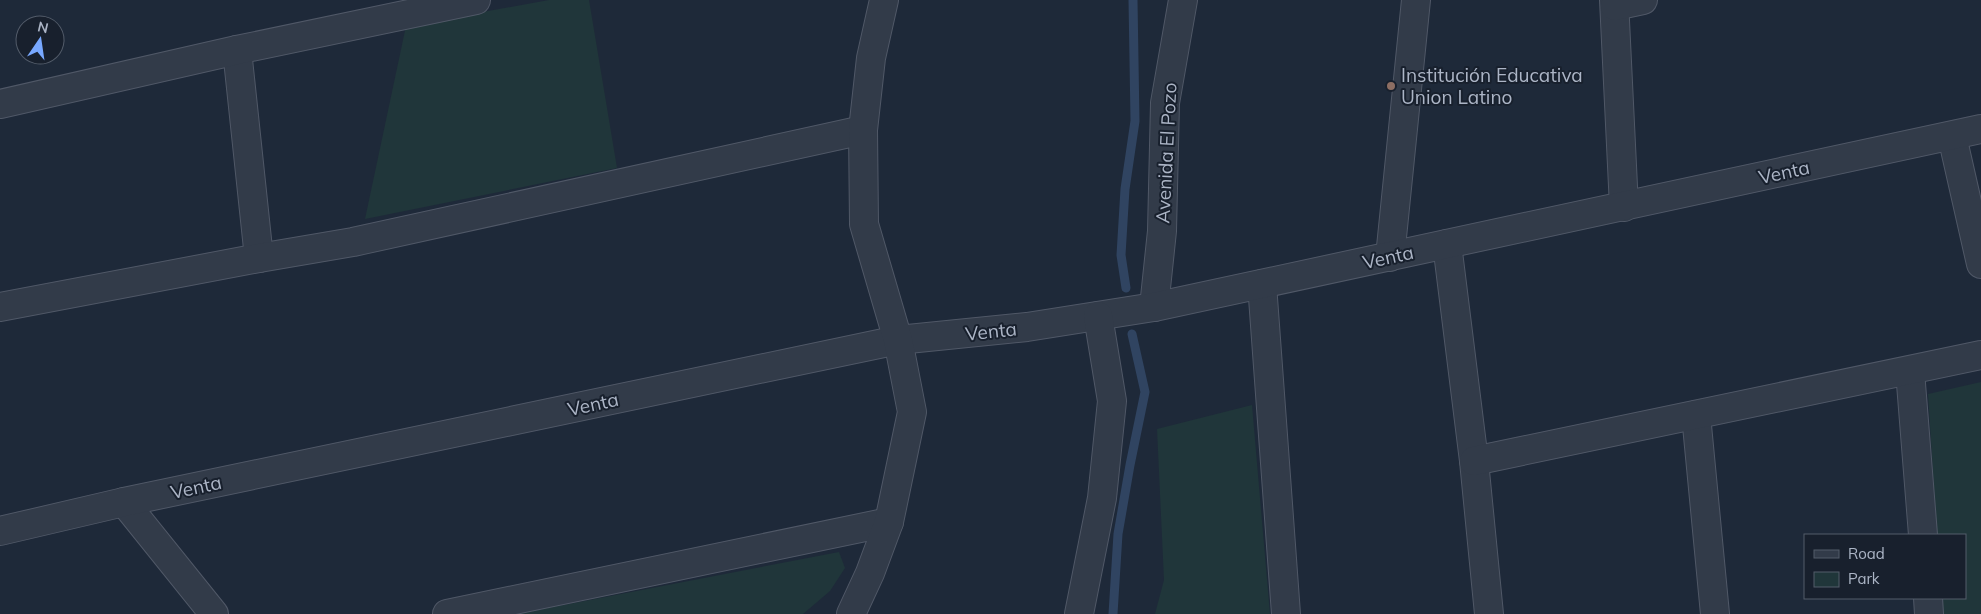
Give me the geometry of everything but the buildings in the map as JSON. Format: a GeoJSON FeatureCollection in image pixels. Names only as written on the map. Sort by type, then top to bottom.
{"type":"FeatureCollection","features":[{"type":"Feature","properties":{"kind":"street"},"geometry":{"type":"LineString","coordinates":[[0,104],[237,50],[476,0]]}},
{"type":"Feature","properties":{"kind":"street"},"geometry":{"type":"LineString","coordinates":[[851,614],[870,573],[889,522],[912,412],[898,340],[864,224],[862,130],[871,58],[884,0]]}},
{"type":"Feature","properties":{"kind":"street","name":"Avenida El Pozo"},"geometry":{"type":"LineString","coordinates":[[1154,307],[1162,231],[1165,103],[1183,0]]}},
{"type":"Feature","properties":{"kind":"street"},"geometry":{"type":"LineString","coordinates":[[1390,256],[1416,0]]}},
{"type":"Feature","properties":{"kind":"street"},"geometry":{"type":"LineString","coordinates":[[1624,207],[1614,3],[1643,0]]}},
{"type":"Feature","properties":{"kind":"street"},"geometry":{"type":"LineString","coordinates":[[237,50],[259,258]]}},
{"type":"Feature","properties":{"kind":"street","name":"Venta"},"geometry":{"type":"LineString","coordinates":[[0,531],[124,502],[898,340],[1027,327],[1154,307],[1981,129]]}},
{"type":"Feature","properties":{"kind":"street"},"geometry":{"type":"LineString","coordinates":[[0,307],[362,240],[862,130]]}},
{"type":"Feature","properties":{"kind":"street"},"geometry":{"type":"LineString","coordinates":[[1952,136],[1981,264]]}},
{"type":"Feature","properties":{"kind":"street"},"geometry":{"type":"LineString","coordinates":[[1447,244],[1474,462],[1490,614]]}},
{"type":"Feature","properties":{"kind":"street"},"geometry":{"type":"LineString","coordinates":[[1262,284],[1286,614]]}},
{"type":"Feature","properties":{"kind":"street"},"geometry":{"type":"LineString","coordinates":[[1079,614],[1102,498],[1112,401],[1098,316]]}},
{"type":"Feature","properties":{"kind":"street"},"geometry":{"type":"LineString","coordinates":[[1474,462],[1981,355]]}},
{"type":"Feature","properties":{"kind":"street"},"geometry":{"type":"LineString","coordinates":[[1910,371],[1923,534]]}},
{"type":"Feature","properties":{"kind":"street"},"geometry":{"type":"LineString","coordinates":[[1696,415],[1715,614]]}},
{"type":"Feature","properties":{"kind":"street"},"geometry":{"type":"LineString","coordinates":[[124,502],[214,614]]}},
{"type":"Feature","properties":{"kind":"street"},"geometry":{"type":"LineString","coordinates":[[447,614],[889,522]]}},
{"type":"Feature","properties":{"kind":"street"},"geometry":{"type":"LineString","coordinates":[[1928,599],[1929,614]]}},
{"type":"Feature","properties":{"kind":"green space"},"geometry":{"type":"Polygon","coordinates":[[[549,0],[589,0],[617,168],[365,219],[406,26],[549,0]]]}},
{"type":"Feature","properties":{"kind":"green space"},"geometry":{"type":"Polygon","coordinates":[[[1981,382],[1981,614],[1943,614],[1942,599],[1966,599],[1966,534],[1937,534],[1928,394],[1981,382]]]}},
{"type":"Feature","properties":{"kind":"green space"},"geometry":{"type":"Polygon","coordinates":[[[1252,405],[1270,614],[1155,614],[1164,580],[1157,429],[1252,405]]]}},
{"type":"Feature","properties":{"kind":"green space"},"geometry":{"type":"Polygon","coordinates":[[[839,552],[845,568],[830,591],[803,614],[517,614],[839,552]]]}},
{"type":"Feature","properties":{"kind":"waterway"},"geometry":{"type":"LineString","coordinates":[[1126,288],[1121,255],[1125,189],[1135,121],[1133,0]]}},
{"type":"Feature","properties":{"kind":"waterway"},"geometry":{"type":"LineString","coordinates":[[1113,614],[1118,534],[1145,392],[1132,334]]}},
{"type":"Feature","properties":{"kind":"place","name":"Institución Educativa Union Latino"},"geometry":{"type":"Point","coordinates":[1391,86]}}]}
